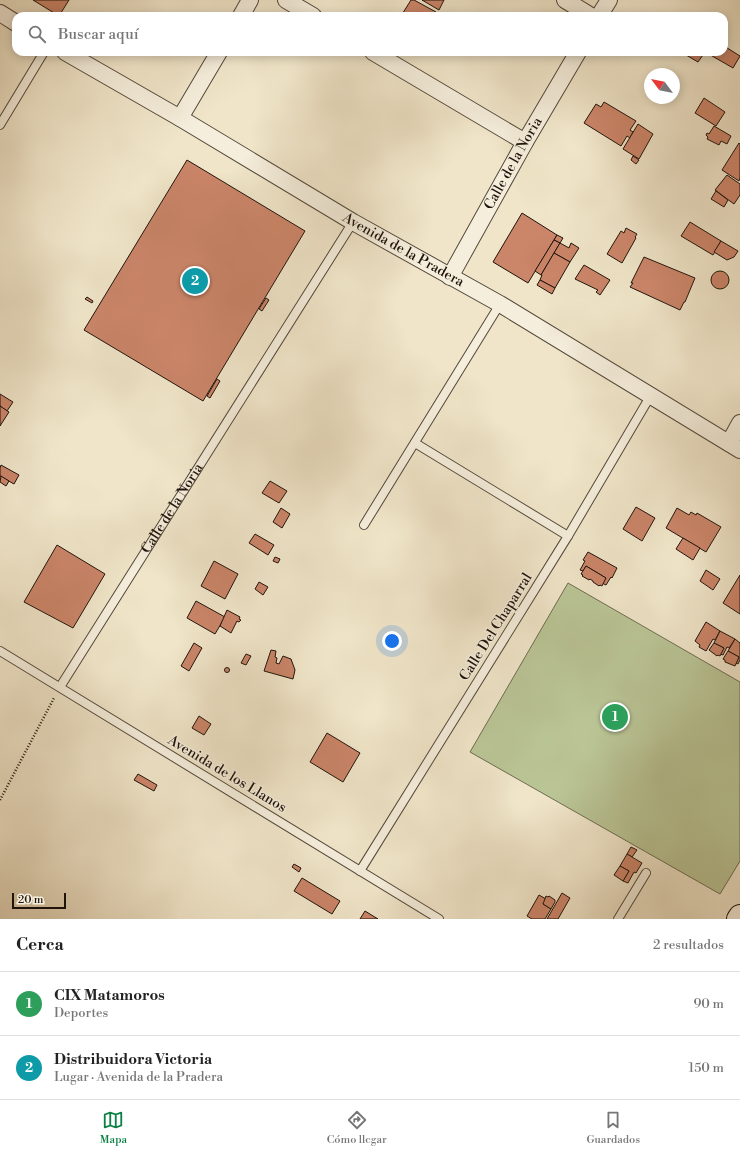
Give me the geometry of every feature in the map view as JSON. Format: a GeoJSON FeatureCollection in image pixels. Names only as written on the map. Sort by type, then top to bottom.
{"type":"FeatureCollection","features":[{"type":"Feature","properties":{"kind":"street"},"geometry":{"type":"LineString","coordinates":[[243,12],[250,0]]}},
{"type":"Feature","properties":{"kind":"street"},"geometry":{"type":"LineString","coordinates":[[286,0],[306,12]]}},
{"type":"Feature","properties":{"kind":"street"},"geometry":{"type":"LineString","coordinates":[[565,0],[584,12]]}},
{"type":"Feature","properties":{"kind":"street"},"geometry":{"type":"LineString","coordinates":[[602,12],[609,0]]}},
{"type":"Feature","properties":{"kind":"street"},"geometry":{"type":"LineString","coordinates":[[0,13],[12,20]]}},
{"type":"Feature","properties":{"kind":"street","name":"Avenida de la Pradera"},"geometry":{"type":"LineString","coordinates":[[72,56],[180,118],[353,222],[500,304],[734,446]]}},
{"type":"Feature","properties":{"kind":"street"},"geometry":{"type":"LineString","coordinates":[[180,118],[217,56]]}},
{"type":"Feature","properties":{"kind":"street"},"geometry":{"type":"LineString","coordinates":[[381,56],[525,142]]}},
{"type":"Feature","properties":{"kind":"street","name":"Calle de la Noria"},"geometry":{"type":"LineString","coordinates":[[450,276],[525,142],[576,56]]}},
{"type":"Feature","properties":{"kind":"street"},"geometry":{"type":"LineString","coordinates":[[734,446],[740,423]]}},
{"type":"Feature","properties":{"kind":"lane"},"geometry":{"type":"LineString","coordinates":[[0,125],[42,56]]}},
{"type":"Feature","properties":{"kind":"lane","name":"Calle de la Noria"},"geometry":{"type":"LineString","coordinates":[[60,687],[353,222]]}},
{"type":"Feature","properties":{"kind":"lane"},"geometry":{"type":"LineString","coordinates":[[364,525],[500,304]]}},
{"type":"Feature","properties":{"kind":"lane","name":"Calle Del Chaparral"},"geometry":{"type":"LineString","coordinates":[[360,871],[568,536],[651,395]]}},
{"type":"Feature","properties":{"kind":"lane"},"geometry":{"type":"LineString","coordinates":[[415,443],[568,536]]}},
{"type":"Feature","properties":{"kind":"lane","name":"Avenida de los Llanos"},"geometry":{"type":"LineString","coordinates":[[0,651],[439,919]]}},
{"type":"Feature","properties":{"kind":"lane"},"geometry":{"type":"LineString","coordinates":[[618,919],[646,873]]}},
{"type":"Feature","properties":{"kind":"path"},"geometry":{"type":"LineString","coordinates":[[0,800],[60,687]]}},
{"type":"Feature","properties":{"kind":"green space"},"geometry":{"type":"Polygon","coordinates":[[[568,583],[740,682],[740,861],[720,894],[470,752],[568,583]]]}},
{"type":"Feature","properties":{"kind":"building"},"geometry":{"type":"Polygon","coordinates":[[[33,0],[69,0],[62,12],[52,12],[33,0]]]}},
{"type":"Feature","properties":{"kind":"building"},"geometry":{"type":"Polygon","coordinates":[[[411,0],[414,0],[436,12],[404,12],[411,0]]]}},
{"type":"Feature","properties":{"kind":"building"},"geometry":{"type":"Polygon","coordinates":[[[422,0],[444,0],[439,10],[422,0]]]}},
{"type":"Feature","properties":{"kind":"building"},"geometry":{"type":"Polygon","coordinates":[[[728,48],[740,56],[733,68],[712,56],[728,56],[728,48]]]}},
{"type":"Feature","properties":{"kind":"building"},"geometry":{"type":"Polygon","coordinates":[[[688,56],[702,56],[698,62],[688,56]]]}},
{"type":"Feature","properties":{"kind":"building"},"geometry":{"type":"Polygon","coordinates":[[[704,98],[725,112],[716,126],[695,113],[704,98]]]}},
{"type":"Feature","properties":{"kind":"building"},"geometry":{"type":"Polygon","coordinates":[[[604,102],[636,121],[630,130],[633,132],[630,138],[627,136],[621,146],[584,123],[596,104],[601,107],[604,102]]]}},
{"type":"Feature","properties":{"kind":"building"},"geometry":{"type":"Polygon","coordinates":[[[638,124],[653,134],[639,159],[623,149],[638,124]]]}},
{"type":"Feature","properties":{"kind":"building"},"geometry":{"type":"Polygon","coordinates":[[[714,126],[731,136],[727,144],[721,141],[719,145],[707,139],[707,133],[709,134],[714,126]]]}},
{"type":"Feature","properties":{"kind":"building"},"geometry":{"type":"Polygon","coordinates":[[[739,143],[740,178],[739,181],[722,170],[739,143]]]}},
{"type":"Feature","properties":{"kind":"building"},"geometry":{"type":"Polygon","coordinates":[[[633,156],[639,160],[636,164],[631,160],[633,156]]]}},
{"type":"Feature","properties":{"kind":"building"},"geometry":{"type":"Polygon","coordinates":[[[187,160],[305,231],[203,401],[84,330],[187,160]]]}},
{"type":"Feature","properties":{"kind":"building"},"geometry":{"type":"Polygon","coordinates":[[[727,175],[740,184],[740,195],[734,204],[715,190],[727,175]]]}},
{"type":"Feature","properties":{"kind":"building"},"geometry":{"type":"Polygon","coordinates":[[[716,191],[728,200],[724,207],[711,199],[716,191]]]}},
{"type":"Feature","properties":{"kind":"building"},"geometry":{"type":"Polygon","coordinates":[[[522,213],[557,235],[528,283],[493,262],[522,213]]]}},
{"type":"Feature","properties":{"kind":"building"},"geometry":{"type":"Polygon","coordinates":[[[690,222],[721,241],[713,255],[681,236],[690,222]]]}},
{"type":"Feature","properties":{"kind":"building"},"geometry":{"type":"Polygon","coordinates":[[[626,228],[637,234],[622,263],[607,254],[621,231],[624,233],[626,228]]]}},
{"type":"Feature","properties":{"kind":"building"},"geometry":{"type":"Polygon","coordinates":[[[557,235],[563,238],[560,243],[554,240],[557,235]]]}},
{"type":"Feature","properties":{"kind":"building"},"geometry":{"type":"Polygon","coordinates":[[[554,240],[560,243],[541,275],[535,271],[554,240]]]}},
{"type":"Feature","properties":{"kind":"building"},"geometry":{"type":"Polygon","coordinates":[[[721,241],[738,251],[734,257],[727,260],[714,252],[721,241]]]}},
{"type":"Feature","properties":{"kind":"building"},"geometry":{"type":"Polygon","coordinates":[[[560,243],[569,248],[571,243],[579,248],[570,262],[554,253],[560,243]]]}},
{"type":"Feature","properties":{"kind":"building"},"geometry":{"type":"Polygon","coordinates":[[[554,253],[570,262],[555,288],[540,280],[541,275],[554,253]]]}},
{"type":"Feature","properties":{"kind":"building"},"geometry":{"type":"Polygon","coordinates":[[[644,257],[695,278],[680,310],[630,287],[644,257]]]}},
{"type":"Feature","properties":{"kind":"building"},"geometry":{"type":"Polygon","coordinates":[[[584,265],[610,280],[600,295],[596,292],[598,290],[575,279],[584,265]]]}},
{"type":"Feature","properties":{"kind":"building"},"geometry":{"type":"Polygon","coordinates":[[[720,271],[726,274],[729,280],[726,286],[720,289],[714,286],[711,280],[714,274],[720,271]]]}},
{"type":"Feature","properties":{"kind":"building"},"geometry":{"type":"Polygon","coordinates":[[[540,280],[555,288],[552,294],[537,285],[540,280]]]}},
{"type":"Feature","properties":{"kind":"building"},"geometry":{"type":"Polygon","coordinates":[[[87,297],[93,301],[92,303],[85,299],[87,297]]]}},
{"type":"Feature","properties":{"kind":"building"},"geometry":{"type":"Polygon","coordinates":[[[266,298],[269,300],[262,311],[259,309],[266,298]]]}},
{"type":"Feature","properties":{"kind":"building"},"geometry":{"type":"Polygon","coordinates":[[[217,379],[220,381],[210,398],[207,396],[217,379]]]}},
{"type":"Feature","properties":{"kind":"building"},"geometry":{"type":"Polygon","coordinates":[[[0,394],[13,402],[7,411],[0,406],[0,394]]]}},
{"type":"Feature","properties":{"kind":"building"},"geometry":{"type":"Polygon","coordinates":[[[0,406],[9,412],[0,426],[0,406]]]}},
{"type":"Feature","properties":{"kind":"building"},"geometry":{"type":"Polygon","coordinates":[[[1,465],[19,475],[14,484],[0,476],[1,465]]]}},
{"type":"Feature","properties":{"kind":"building"},"geometry":{"type":"Polygon","coordinates":[[[1,476],[9,481],[6,486],[0,482],[1,476]]]}},
{"type":"Feature","properties":{"kind":"building"},"geometry":{"type":"Polygon","coordinates":[[[270,481],[287,491],[279,503],[262,493],[270,481]]]}},
{"type":"Feature","properties":{"kind":"building"},"geometry":{"type":"Polygon","coordinates":[[[636,507],[655,518],[642,541],[623,529],[636,507]]]}},
{"type":"Feature","properties":{"kind":"building"},"geometry":{"type":"Polygon","coordinates":[[[281,508],[290,514],[282,528],[273,522],[281,508]]]}},
{"type":"Feature","properties":{"kind":"building"},"geometry":{"type":"Polygon","coordinates":[[[677,508],[689,515],[691,512],[696,515],[697,513],[721,527],[706,552],[666,528],[677,508]]]}},
{"type":"Feature","properties":{"kind":"building"},"geometry":{"type":"Polygon","coordinates":[[[255,534],[274,545],[268,555],[249,543],[255,534]]]}},
{"type":"Feature","properties":{"kind":"building"},"geometry":{"type":"Polygon","coordinates":[[[683,538],[700,548],[693,560],[676,549],[683,538]]]}},
{"type":"Feature","properties":{"kind":"building"},"geometry":{"type":"Polygon","coordinates":[[[57,545],[105,574],[73,628],[24,602],[57,545]]]}},
{"type":"Feature","properties":{"kind":"building"},"geometry":{"type":"Polygon","coordinates":[[[588,552],[617,568],[612,578],[611,577],[606,585],[602,583],[606,578],[586,566],[583,571],[580,570],[585,561],[583,560],[588,552]]]}},
{"type":"Feature","properties":{"kind":"building"},"geometry":{"type":"Polygon","coordinates":[[[275,557],[280,559],[278,563],[273,561],[275,557]]]}},
{"type":"Feature","properties":{"kind":"building"},"geometry":{"type":"Polygon","coordinates":[[[214,561],[238,574],[225,599],[201,586],[214,561]]]}},
{"type":"Feature","properties":{"kind":"building"},"geometry":{"type":"Polygon","coordinates":[[[586,566],[606,578],[602,586],[599,586],[590,579],[589,580],[582,576],[583,575],[581,574],[586,566]]]}},
{"type":"Feature","properties":{"kind":"building"},"geometry":{"type":"Polygon","coordinates":[[[706,570],[720,579],[713,590],[700,581],[706,570]]]}},
{"type":"Feature","properties":{"kind":"building"},"geometry":{"type":"Polygon","coordinates":[[[740,575],[740,614],[723,603],[740,575]]]}},
{"type":"Feature","properties":{"kind":"building"},"geometry":{"type":"Polygon","coordinates":[[[259,582],[268,587],[263,595],[255,589],[259,582]]]}},
{"type":"Feature","properties":{"kind":"building"},"geometry":{"type":"Polygon","coordinates":[[[196,601],[225,617],[215,634],[187,618],[196,601]]]}},
{"type":"Feature","properties":{"kind":"building"},"geometry":{"type":"Polygon","coordinates":[[[227,610],[240,617],[239,619],[241,620],[239,622],[237,621],[231,633],[220,626],[227,610]]]}},
{"type":"Feature","properties":{"kind":"building"},"geometry":{"type":"Polygon","coordinates":[[[706,622],[720,631],[706,651],[699,647],[700,645],[695,641],[706,622]]]}},
{"type":"Feature","properties":{"kind":"building"},"geometry":{"type":"Polygon","coordinates":[[[720,631],[735,639],[729,648],[727,647],[723,655],[720,654],[724,648],[714,643],[720,631]]]}},
{"type":"Feature","properties":{"kind":"building"},"geometry":{"type":"Polygon","coordinates":[[[735,639],[740,643],[740,660],[738,664],[736,663],[739,657],[728,651],[735,639]]]}},
{"type":"Feature","properties":{"kind":"building"},"geometry":{"type":"Polygon","coordinates":[[[194,643],[202,648],[189,671],[181,666],[194,643]]]}},
{"type":"Feature","properties":{"kind":"building"},"geometry":{"type":"Polygon","coordinates":[[[714,643],[724,648],[720,656],[717,656],[709,650],[714,643]]]}},
{"type":"Feature","properties":{"kind":"building"},"geometry":{"type":"Polygon","coordinates":[[[271,650],[276,651],[276,663],[279,664],[283,656],[291,659],[295,670],[293,679],[264,671],[271,650]]]}},
{"type":"Feature","properties":{"kind":"building"},"geometry":{"type":"Polygon","coordinates":[[[728,651],[739,657],[735,666],[725,662],[723,659],[728,651]]]}},
{"type":"Feature","properties":{"kind":"building"},"geometry":{"type":"Polygon","coordinates":[[[246,654],[251,656],[246,665],[241,663],[246,654]]]}},
{"type":"Feature","properties":{"kind":"building"},"geometry":{"type":"Polygon","coordinates":[[[227,667],[230,670],[227,673],[224,670],[227,667]]]}},
{"type":"Feature","properties":{"kind":"building"},"geometry":{"type":"Polygon","coordinates":[[[199,716],[211,724],[204,735],[192,728],[199,716]]]}},
{"type":"Feature","properties":{"kind":"building"},"geometry":{"type":"Polygon","coordinates":[[[327,733],[360,753],[343,782],[310,762],[327,733]]]}},
{"type":"Feature","properties":{"kind":"building"},"geometry":{"type":"Polygon","coordinates":[[[138,774],[157,785],[154,791],[134,780],[138,774]]]}},
{"type":"Feature","properties":{"kind":"building"},"geometry":{"type":"Polygon","coordinates":[[[631,847],[637,850],[632,857],[627,854],[631,847]]]}},
{"type":"Feature","properties":{"kind":"building"},"geometry":{"type":"Polygon","coordinates":[[[627,854],[642,863],[636,873],[634,872],[628,883],[623,881],[629,871],[620,866],[627,854]]]}},
{"type":"Feature","properties":{"kind":"building"},"geometry":{"type":"Polygon","coordinates":[[[294,864],[301,868],[299,872],[292,867],[294,864]]]}},
{"type":"Feature","properties":{"kind":"building"},"geometry":{"type":"Polygon","coordinates":[[[620,866],[629,871],[623,881],[614,875],[620,866]]]}},
{"type":"Feature","properties":{"kind":"building"},"geometry":{"type":"Polygon","coordinates":[[[302,878],[340,901],[332,914],[294,891],[302,878]]]}},
{"type":"Feature","properties":{"kind":"building"},"geometry":{"type":"Polygon","coordinates":[[[562,893],[570,898],[558,919],[547,919],[562,893]]]}},
{"type":"Feature","properties":{"kind":"building"},"geometry":{"type":"Polygon","coordinates":[[[539,895],[546,899],[543,904],[551,909],[545,919],[532,919],[527,916],[539,895]]]}},
{"type":"Feature","properties":{"kind":"building"},"geometry":{"type":"Polygon","coordinates":[[[546,896],[549,896],[555,900],[551,909],[543,904],[546,896]]]}},
{"type":"Feature","properties":{"kind":"building"},"geometry":{"type":"Polygon","coordinates":[[[365,911],[378,919],[360,919],[365,911]]]}},
{"type":"Feature","properties":{"kind":"place","name":"Distribuidora Victoria"},"geometry":{"type":"Point","coordinates":[195,281]}},
{"type":"Feature","properties":{"kind":"place","name":"CIX Matamoros"},"geometry":{"type":"Point","coordinates":[615,717]}}]}
